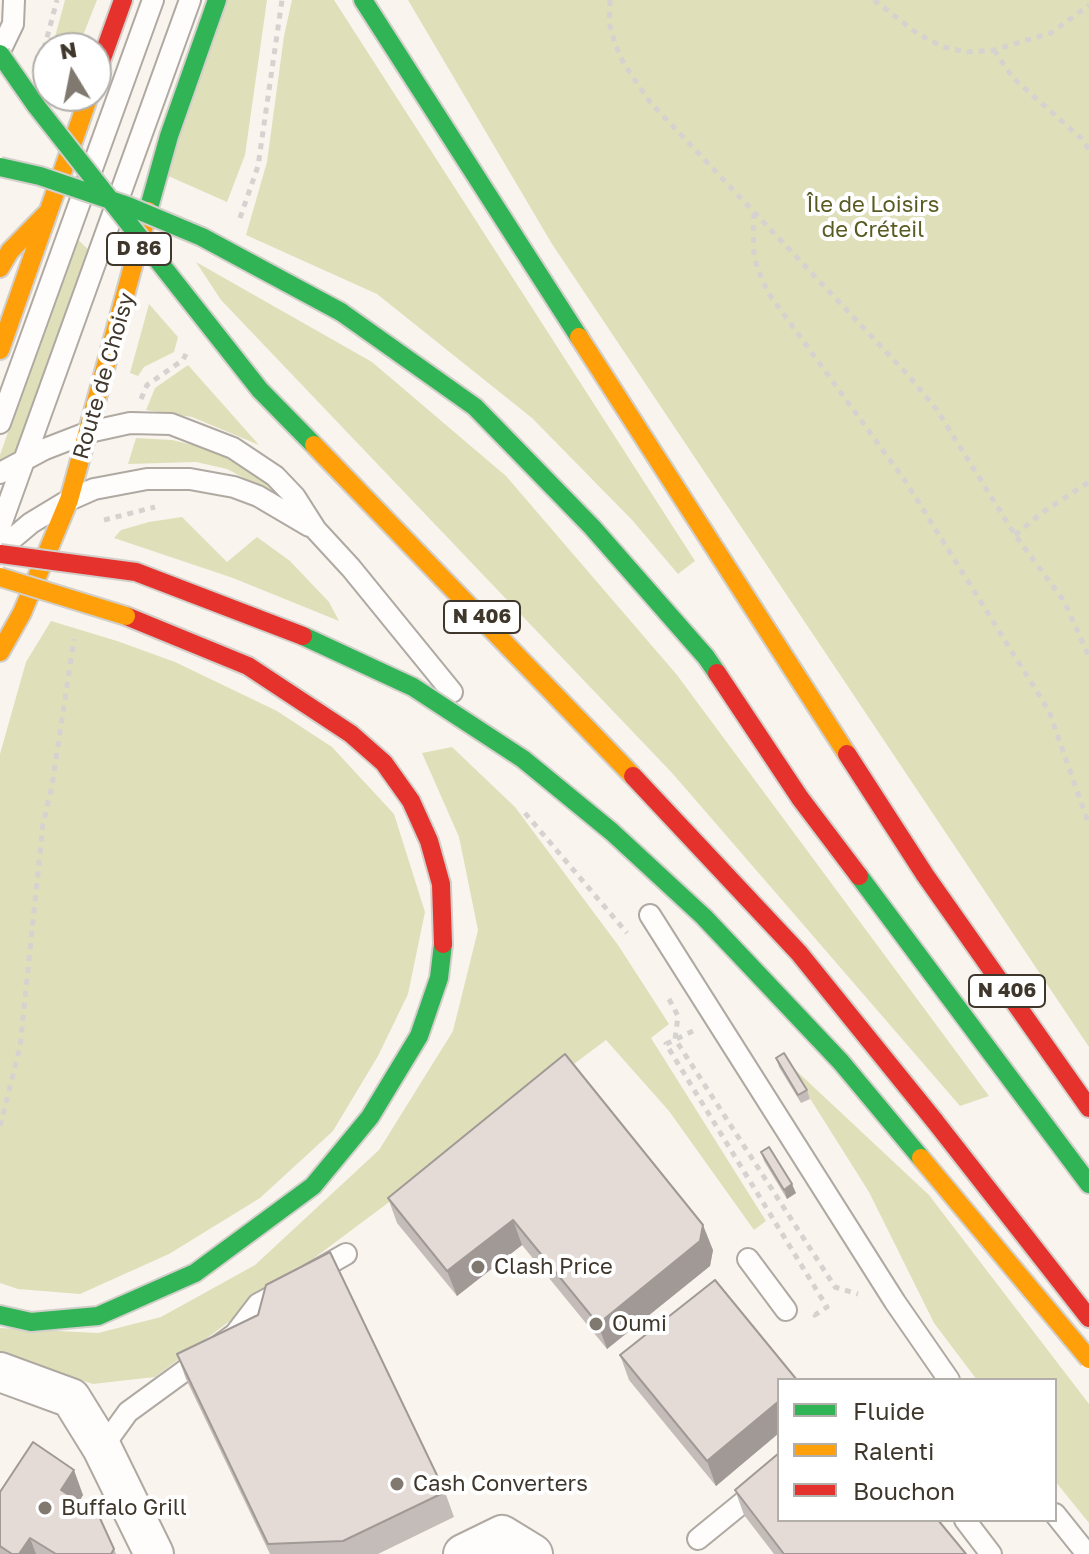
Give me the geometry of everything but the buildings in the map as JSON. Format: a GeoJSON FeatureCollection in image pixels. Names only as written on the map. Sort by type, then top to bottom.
{"type":"FeatureCollection","features":[{"type":"Feature","properties":{"kind":"main road"},"geometry":{"type":"LineString","coordinates":[[111,32],[123,0]]}},
{"type":"Feature","properties":{"kind":"main road","name":"Route de Choisy"},"geometry":{"type":"LineString","coordinates":[[0,652],[22,613],[69,500],[169,136],[217,0]]}},
{"type":"Feature","properties":{"kind":"main road","name":"N 406"},"geometry":{"type":"LineString","coordinates":[[363,0],[925,875],[1089,1108]]}},
{"type":"Feature","properties":{"kind":"main road","name":"N 406"},"geometry":{"type":"LineString","coordinates":[[0,53],[37,107],[260,390],[555,692],[799,953],[1089,1318]]}},
{"type":"Feature","properties":{"kind":"main road"},"geometry":{"type":"LineString","coordinates":[[0,350],[83,112]]}},
{"type":"Feature","properties":{"kind":"main road"},"geometry":{"type":"LineString","coordinates":[[0,167],[40,176],[202,237],[341,312],[475,407],[592,527],[706,657],[800,798],[1089,1184]]}},
{"type":"Feature","properties":{"kind":"main road"},"geometry":{"type":"LineString","coordinates":[[0,268],[10,251],[46,214]]}},
{"type":"Feature","properties":{"kind":"main road"},"geometry":{"type":"LineString","coordinates":[[0,552],[136,572],[303,636],[413,687],[523,759],[612,832],[704,917],[831,1051],[1089,1359]]}},
{"type":"Feature","properties":{"kind":"main road"},"geometry":{"type":"LineString","coordinates":[[0,577],[126,616],[248,666],[351,734],[384,763],[411,801],[429,841],[441,884],[444,933],[439,978],[419,1036],[370,1117],[313,1186],[195,1273],[98,1316],[31,1322],[0,1315]]}},
{"type":"Feature","properties":{"kind":"main road"},"geometry":{"type":"LineString","coordinates":[[4,671],[22,613]]}},
{"type":"Feature","properties":{"kind":"street"},"geometry":{"type":"LineString","coordinates":[[0,1372],[71,1398],[102,1448],[154,1554]]}},
{"type":"Feature","properties":{"kind":"street"},"geometry":{"type":"LineString","coordinates":[[463,1554],[502,1535],[533,1554]]}},
{"type":"Feature","properties":{"kind":"lane"},"geometry":{"type":"LineString","coordinates":[[0,53],[13,24],[14,0]]}},
{"type":"Feature","properties":{"kind":"lane"},"geometry":{"type":"LineString","coordinates":[[0,423],[153,0]]}},
{"type":"Feature","properties":{"kind":"lane","name":"Route de Choisy"},"geometry":{"type":"LineString","coordinates":[[0,527],[190,0]]}},
{"type":"Feature","properties":{"kind":"lane"},"geometry":{"type":"LineString","coordinates":[[0,473],[89,432],[130,423],[156,423],[208,436],[233,448],[275,476],[295,497],[316,530],[452,692]]}},
{"type":"Feature","properties":{"kind":"lane"},"geometry":{"type":"LineString","coordinates":[[0,552],[31,523],[69,500],[94,489],[147,479],[202,481],[234,487],[258,496],[316,530]]}},
{"type":"Feature","properties":{"kind":"lane"},"geometry":{"type":"LineString","coordinates":[[650,915],[895,1302],[948,1378]]}},
{"type":"Feature","properties":{"kind":"lane"},"geometry":{"type":"LineString","coordinates":[[102,1448],[128,1412],[235,1334],[258,1304],[346,1254]]}},
{"type":"Feature","properties":{"kind":"lane"},"geometry":{"type":"LineString","coordinates":[[748,1259],[786,1310]]}},
{"type":"Feature","properties":{"kind":"lane"},"geometry":{"type":"LineString","coordinates":[[698,1539],[777,1475]]}},
{"type":"Feature","properties":{"kind":"lane"},"geometry":{"type":"LineString","coordinates":[[1057,1516],[1087,1554]]}},
{"type":"Feature","properties":{"kind":"lane"},"geometry":{"type":"LineString","coordinates":[[967,1522],[991,1554]]}},
{"type":"Feature","properties":{"kind":"path"},"geometry":{"type":"LineString","coordinates":[[610,0],[609,22],[615,44],[650,102],[908,375],[937,410],[1015,535],[1064,601],[1089,657]]}},
{"type":"Feature","properties":{"kind":"path"},"geometry":{"type":"LineString","coordinates":[[874,0],[918,34],[943,47],[967,52],[994,50],[1051,33],[1089,5]]}},
{"type":"Feature","properties":{"kind":"path"},"geometry":{"type":"LineString","coordinates":[[994,50],[1013,78],[1081,138],[1089,150]]}},
{"type":"Feature","properties":{"kind":"path"},"geometry":{"type":"LineString","coordinates":[[754,212],[753,248],[757,268],[769,294],[906,482],[1049,711],[1089,825]]}},
{"type":"Feature","properties":{"kind":"path"},"geometry":{"type":"LineString","coordinates":[[1015,535],[1089,482]]}},
{"type":"Feature","properties":{"kind":"path"},"geometry":{"type":"LineString","coordinates":[[100,532],[104,520]]}},
{"type":"Feature","properties":{"kind":"path"},"geometry":{"type":"LineString","coordinates":[[0,1126],[20,1047],[43,824],[52,786],[76,624]]}},
{"type":"Feature","properties":{"kind":"path"},"geometry":{"type":"LineString","coordinates":[[666,995],[678,1016],[675,1039],[835,1287],[860,1295]]}},
{"type":"Feature","properties":{"kind":"path"},"geometry":{"type":"LineString","coordinates":[[694,1031],[666,1044],[827,1307],[815,1315],[808,1303]]}},
{"type":"Feature","properties":{"kind":"green space"},"geometry":{"type":"Polygon","coordinates":[[[65,0],[97,0],[84,32],[56,32],[65,0]]]}},
{"type":"Feature","properties":{"kind":"green space"},"geometry":{"type":"Polygon","coordinates":[[[226,0],[267,0],[245,155],[227,202],[166,175],[226,0]]]}},
{"type":"Feature","properties":{"kind":"green space"},"geometry":{"type":"Polygon","coordinates":[[[292,0],[334,0],[695,561],[678,574],[633,521],[532,418],[377,294],[246,235],[267,162],[284,36],[292,0]]]}},
{"type":"Feature","properties":{"kind":"green space","name":"Île de Loisirs de Créteil"},"geometry":{"type":"Polygon","coordinates":[[[408,0],[1089,0],[1089,1047],[552,244],[408,0]]]}},
{"type":"Feature","properties":{"kind":"green space"},"geometry":{"type":"Polygon","coordinates":[[[76,238],[90,251],[18,451],[0,462],[0,455],[76,238]]]}},
{"type":"Feature","properties":{"kind":"green space"},"geometry":{"type":"Polygon","coordinates":[[[196,262],[372,362],[506,476],[677,675],[989,1096],[960,1106],[673,774],[221,300],[196,262]]]}},
{"type":"Feature","properties":{"kind":"green space"},"geometry":{"type":"Polygon","coordinates":[[[149,304],[178,337],[174,352],[144,367],[138,376],[130,373],[149,304]]]}},
{"type":"Feature","properties":{"kind":"green space"},"geometry":{"type":"Polygon","coordinates":[[[188,365],[259,445],[192,417],[146,410],[155,388],[188,365]]]}},
{"type":"Feature","properties":{"kind":"green space"},"geometry":{"type":"Polygon","coordinates":[[[136,438],[172,440],[214,450],[276,489],[273,493],[227,469],[196,462],[128,464],[136,438]]]}},
{"type":"Feature","properties":{"kind":"green space"},"geometry":{"type":"Polygon","coordinates":[[[182,517],[227,562],[257,537],[290,561],[329,602],[339,621],[233,578],[114,538],[121,530],[182,517]]]}},
{"type":"Feature","properties":{"kind":"green space"},"geometry":{"type":"Polygon","coordinates":[[[51,621],[175,662],[277,711],[332,747],[394,814],[425,912],[408,994],[378,1056],[333,1131],[260,1198],[169,1254],[80,1294],[18,1289],[0,1283],[0,754],[26,662],[51,621]]]}},
{"type":"Feature","properties":{"kind":"green space"},"geometry":{"type":"Polygon","coordinates":[[[452,747],[515,807],[618,945],[669,1024],[651,1038],[766,1221],[754,1230],[669,1111],[606,1040],[155,1377],[93,1384],[0,1355],[0,1328],[98,1333],[161,1317],[255,1265],[379,1150],[453,1031],[478,930],[459,837],[422,753],[452,747]]]}},
{"type":"Feature","properties":{"kind":"green space"},"geometry":{"type":"Polygon","coordinates":[[[787,1062],[929,1195],[1089,1404],[1089,1523],[1057,1483],[1057,1378],[975,1378],[934,1323],[869,1192],[787,1062]]]}},
{"type":"Feature","properties":{"kind":"traffic: fast"},"geometry":{"type":"LineString","coordinates":[[148,211],[169,136],[217,0]]}},
{"type":"Feature","properties":{"kind":"traffic: fast"},"geometry":{"type":"LineString","coordinates":[[363,0],[579,337]]}},
{"type":"Feature","properties":{"kind":"traffic: fast"},"geometry":{"type":"LineString","coordinates":[[0,54],[37,107],[260,390],[314,445]]}},
{"type":"Feature","properties":{"kind":"traffic: fast"},"geometry":{"type":"LineString","coordinates":[[0,167],[40,176],[128,206],[202,237],[341,312]]}},
{"type":"Feature","properties":{"kind":"traffic: fast"},"geometry":{"type":"LineString","coordinates":[[341,312],[475,407],[592,527],[717,673]]}},
{"type":"Feature","properties":{"kind":"traffic: fast"},"geometry":{"type":"LineString","coordinates":[[303,636],[413,687],[523,759],[612,832],[704,917],[841,1062],[921,1158]]}},
{"type":"Feature","properties":{"kind":"traffic: fast"},"geometry":{"type":"LineString","coordinates":[[859,876],[1089,1184]]}},
{"type":"Feature","properties":{"kind":"traffic: fast"},"geometry":{"type":"LineString","coordinates":[[0,1315],[31,1322],[98,1316],[195,1273],[313,1186],[370,1117],[419,1036],[439,978],[443,944]]}},
{"type":"Feature","properties":{"kind":"traffic: slow"},"geometry":{"type":"LineString","coordinates":[[0,350],[83,112]]}},
{"type":"Feature","properties":{"kind":"traffic: slow"},"geometry":{"type":"LineString","coordinates":[[0,652],[22,613],[69,500],[148,211]]}},
{"type":"Feature","properties":{"kind":"traffic: slow"},"geometry":{"type":"LineString","coordinates":[[0,268],[10,251],[46,214]]}},
{"type":"Feature","properties":{"kind":"traffic: slow"},"geometry":{"type":"LineString","coordinates":[[579,337],[847,754]]}},
{"type":"Feature","properties":{"kind":"traffic: slow"},"geometry":{"type":"LineString","coordinates":[[314,445],[633,776]]}},
{"type":"Feature","properties":{"kind":"traffic: slow"},"geometry":{"type":"LineString","coordinates":[[0,577],[126,616]]}},
{"type":"Feature","properties":{"kind":"traffic: slow"},"geometry":{"type":"LineString","coordinates":[[921,1158],[1089,1359]]}},
{"type":"Feature","properties":{"kind":"traffic: jam"},"geometry":{"type":"LineString","coordinates":[[111,32],[123,0]]}},
{"type":"Feature","properties":{"kind":"traffic: jam"},"geometry":{"type":"LineString","coordinates":[[0,554],[136,572],[303,636]]}},
{"type":"Feature","properties":{"kind":"traffic: jam"},"geometry":{"type":"LineString","coordinates":[[126,616],[248,666],[351,734],[384,763],[411,801],[429,841],[441,884],[443,944]]}},
{"type":"Feature","properties":{"kind":"traffic: jam"},"geometry":{"type":"LineString","coordinates":[[717,673],[800,798],[859,876]]}},
{"type":"Feature","properties":{"kind":"traffic: jam"},"geometry":{"type":"LineString","coordinates":[[847,754],[925,875],[1089,1108]]}},
{"type":"Feature","properties":{"kind":"traffic: jam"},"geometry":{"type":"LineString","coordinates":[[633,776],[799,953],[934,1120]]}},
{"type":"Feature","properties":{"kind":"traffic: jam"},"geometry":{"type":"LineString","coordinates":[[934,1120],[1089,1318]]}},
{"type":"Feature","properties":{"kind":"place","name":"Clash Price"},"geometry":{"type":"Point","coordinates":[478,1267]}},
{"type":"Feature","properties":{"kind":"place","name":"Oumi"},"geometry":{"type":"Point","coordinates":[596,1324]}},
{"type":"Feature","properties":{"kind":"place","name":"Cash Converters"},"geometry":{"type":"Point","coordinates":[397,1484]}},
{"type":"Feature","properties":{"kind":"place","name":"Buffalo Grill"},"geometry":{"type":"Point","coordinates":[45,1508]}}]}
